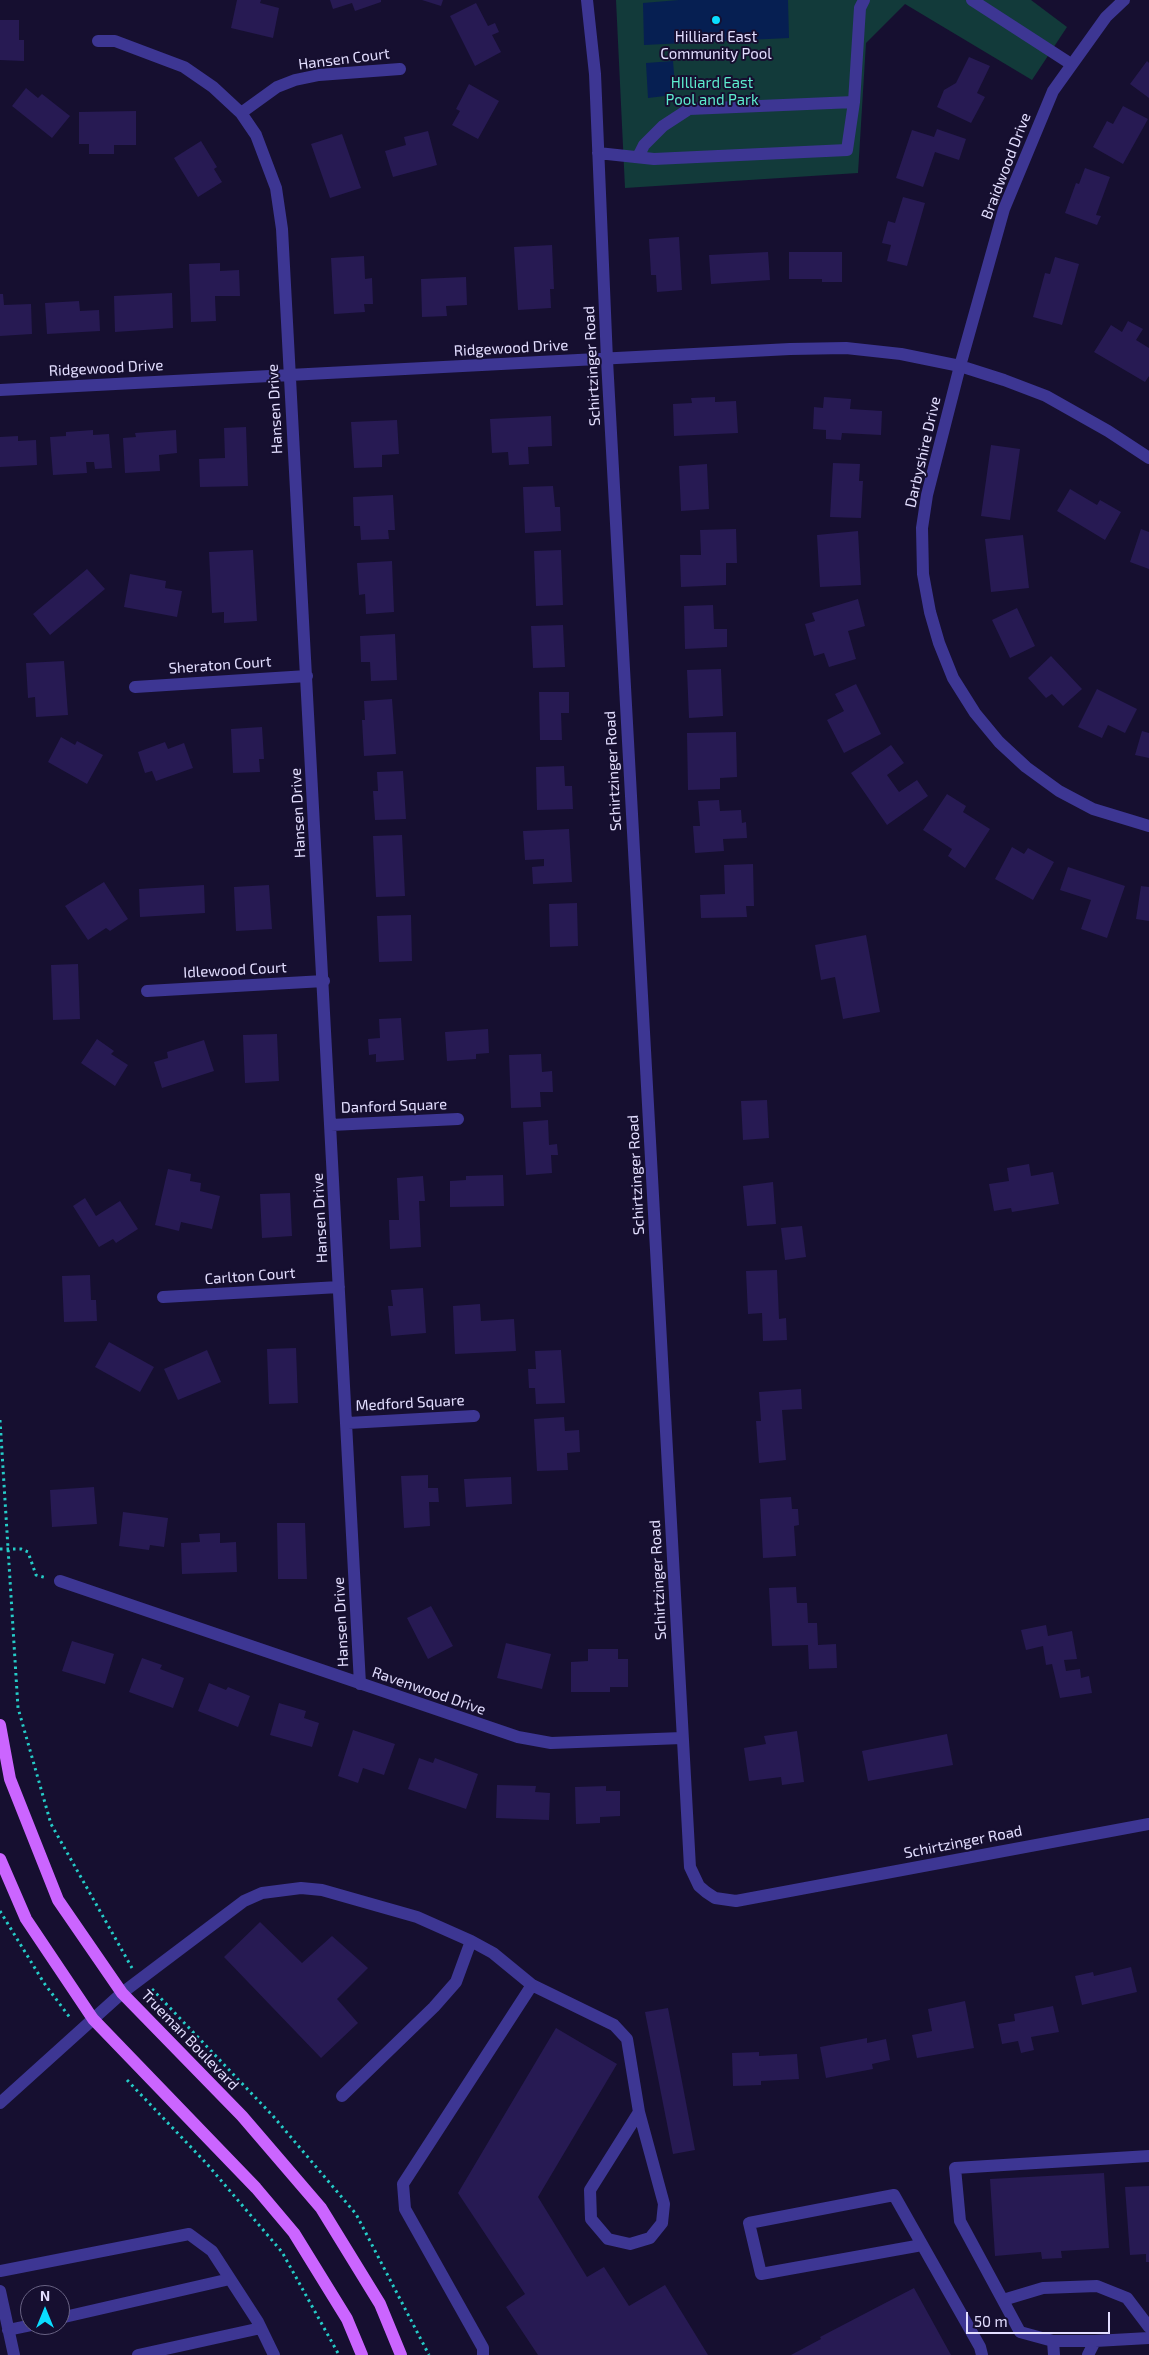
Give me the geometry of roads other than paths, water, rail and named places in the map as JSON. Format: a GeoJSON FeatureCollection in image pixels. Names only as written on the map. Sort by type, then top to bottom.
{"type":"FeatureCollection","features":[{"type":"Feature","properties":{"kind":"main road","name":"Trueman Boulevard"},"geometry":{"type":"LineString","coordinates":[[0,1725],[10,1779],[58,1900],[122,1992],[242,2116],[321,2208],[380,2304],[401,2355]]}},
{"type":"Feature","properties":{"kind":"main road"},"geometry":{"type":"LineString","coordinates":[[0,1859],[26,1919],[93,2019],[256,2188],[294,2233],[346,2319],[362,2355]]}},
{"type":"Feature","properties":{"kind":"street","name":"Schirtzinger Road"},"geometry":{"type":"LineString","coordinates":[[587,0],[595,74],[607,360],[662,1331],[690,1867],[699,1886],[715,1898],[736,1901],[1149,1824]]}},
{"type":"Feature","properties":{"kind":"street"},"geometry":{"type":"LineString","coordinates":[[598,153],[654,159],[847,150],[854,102],[860,8],[864,0]]}},
{"type":"Feature","properties":{"kind":"street"},"geometry":{"type":"LineString","coordinates":[[972,0],[1071,64]]}},
{"type":"Feature","properties":{"kind":"street","name":"Braidwood Drive"},"geometry":{"type":"LineString","coordinates":[[960,366],[1004,209],[1053,91],[1106,18],[1124,0]]}},
{"type":"Feature","properties":{"kind":"street","name":"Hansen Drive"},"geometry":{"type":"LineString","coordinates":[[98,41],[115,41],[184,67],[213,87],[241,113],[256,135],[276,188],[282,229],[348,1423],[360,1684]]}},
{"type":"Feature","properties":{"kind":"street","name":"Hansen Court"},"geometry":{"type":"LineString","coordinates":[[241,113],[277,88],[295,80],[319,75],[400,69]]}},
{"type":"Feature","properties":{"kind":"street"},"geometry":{"type":"LineString","coordinates":[[638,157],[644,145],[663,126],[689,109],[854,102]]}},
{"type":"Feature","properties":{"kind":"street","name":"Ridgewood Drive"},"geometry":{"type":"LineString","coordinates":[[0,390],[607,360],[790,349],[846,348],[901,354],[960,366],[1046,396],[1108,431],[1149,458]]}},
{"type":"Feature","properties":{"kind":"street","name":"Darbyshire Drive"},"geometry":{"type":"LineString","coordinates":[[960,366],[927,495],[922,528],[923,574],[938,643],[954,678],[974,713],[999,742],[1026,767],[1059,791],[1094,809],[1149,826]]}},
{"type":"Feature","properties":{"kind":"street","name":"Sheraton Court"},"geometry":{"type":"LineString","coordinates":[[135,687],[307,676]]}},
{"type":"Feature","properties":{"kind":"street","name":"Idlewood Court"},"geometry":{"type":"LineString","coordinates":[[147,991],[324,981]]}},
{"type":"Feature","properties":{"kind":"street","name":"Danford Square"},"geometry":{"type":"LineString","coordinates":[[331,1125],[458,1120]]}},
{"type":"Feature","properties":{"kind":"street","name":"Carlton Court"},"geometry":{"type":"LineString","coordinates":[[163,1298],[340,1287]]}},
{"type":"Feature","properties":{"kind":"street","name":"Medford Square"},"geometry":{"type":"LineString","coordinates":[[348,1423],[474,1416]]}},
{"type":"Feature","properties":{"kind":"street","name":"Ravenwood Drive"},"geometry":{"type":"LineString","coordinates":[[60,1581],[518,1738],[551,1743],[682,1738]]}},
{"type":"Feature","properties":{"kind":"street"},"geometry":{"type":"LineString","coordinates":[[0,2103],[122,1992],[244,1901],[262,1894],[301,1888],[322,1890],[417,1917],[471,1941],[493,1953],[532,1985],[614,2025],[627,2039],[639,2112],[664,2204],[662,2223],[650,2238],[630,2244],[608,2239],[591,2219],[590,2190],[639,2112]]}},
{"type":"Feature","properties":{"kind":"street"},"geometry":{"type":"LineString","coordinates":[[342,2096],[456,1982],[471,1941]]}},
{"type":"Feature","properties":{"kind":"street"},"geometry":{"type":"LineString","coordinates":[[486,2353],[404,2209],[403,2184],[532,1985]]}},
{"type":"Feature","properties":{"kind":"street"},"geometry":{"type":"LineString","coordinates":[[1149,2156],[955,2168],[960,2221],[1020,2332],[1053,2340],[1095,2341],[1149,2338]]}},
{"type":"Feature","properties":{"kind":"street"},"geometry":{"type":"LineString","coordinates":[[922,2245],[761,2274],[749,2223],[894,2195],[980,2347],[982,2355]]}},
{"type":"Feature","properties":{"kind":"street"},"geometry":{"type":"LineString","coordinates":[[0,2271],[189,2234],[212,2251],[261,2328],[274,2355]]}},
{"type":"Feature","properties":{"kind":"street"},"geometry":{"type":"LineString","coordinates":[[70,2316],[230,2279]]}},
{"type":"Feature","properties":{"kind":"street"},"geometry":{"type":"LineString","coordinates":[[1003,2300],[1042,2288],[1097,2286],[1128,2298],[1149,2327]]}},
{"type":"Feature","properties":{"kind":"street"},"geometry":{"type":"LineString","coordinates":[[0,2291],[14,2355]]}},
{"type":"Feature","properties":{"kind":"street"},"geometry":{"type":"LineString","coordinates":[[8,2330],[20,2328]]}},
{"type":"Feature","properties":{"kind":"street"},"geometry":{"type":"LineString","coordinates":[[138,2355],[261,2328]]}},
{"type":"Feature","properties":{"kind":"street"},"geometry":{"type":"LineString","coordinates":[[1053,2340],[1054,2355]]}},
{"type":"Feature","properties":{"kind":"street"},"geometry":{"type":"LineString","coordinates":[[1088,2355],[1095,2341]]}},
{"type":"Feature","properties":{"kind":"water","name":"Hilliard East Community Pool"},"geometry":{"type":"Polygon","coordinates":[[[679,0],[788,0],[789,38],[644,45],[643,3],[679,0]]]}},
{"type":"Feature","properties":{"kind":"water"},"geometry":{"type":"Polygon","coordinates":[[[673,61],[675,86],[665,96],[648,98],[646,63],[673,61]]]}},
{"type":"Feature","properties":{"kind":"place","name":"Hilliard East Community Pool"},"geometry":{"type":"Point","coordinates":[716,20]}},
{"type":"Feature","properties":{"kind":"park label","name":"HIlliard East Pool and Park"},"geometry":{"type":"Point","coordinates":[712,92]}}]}
